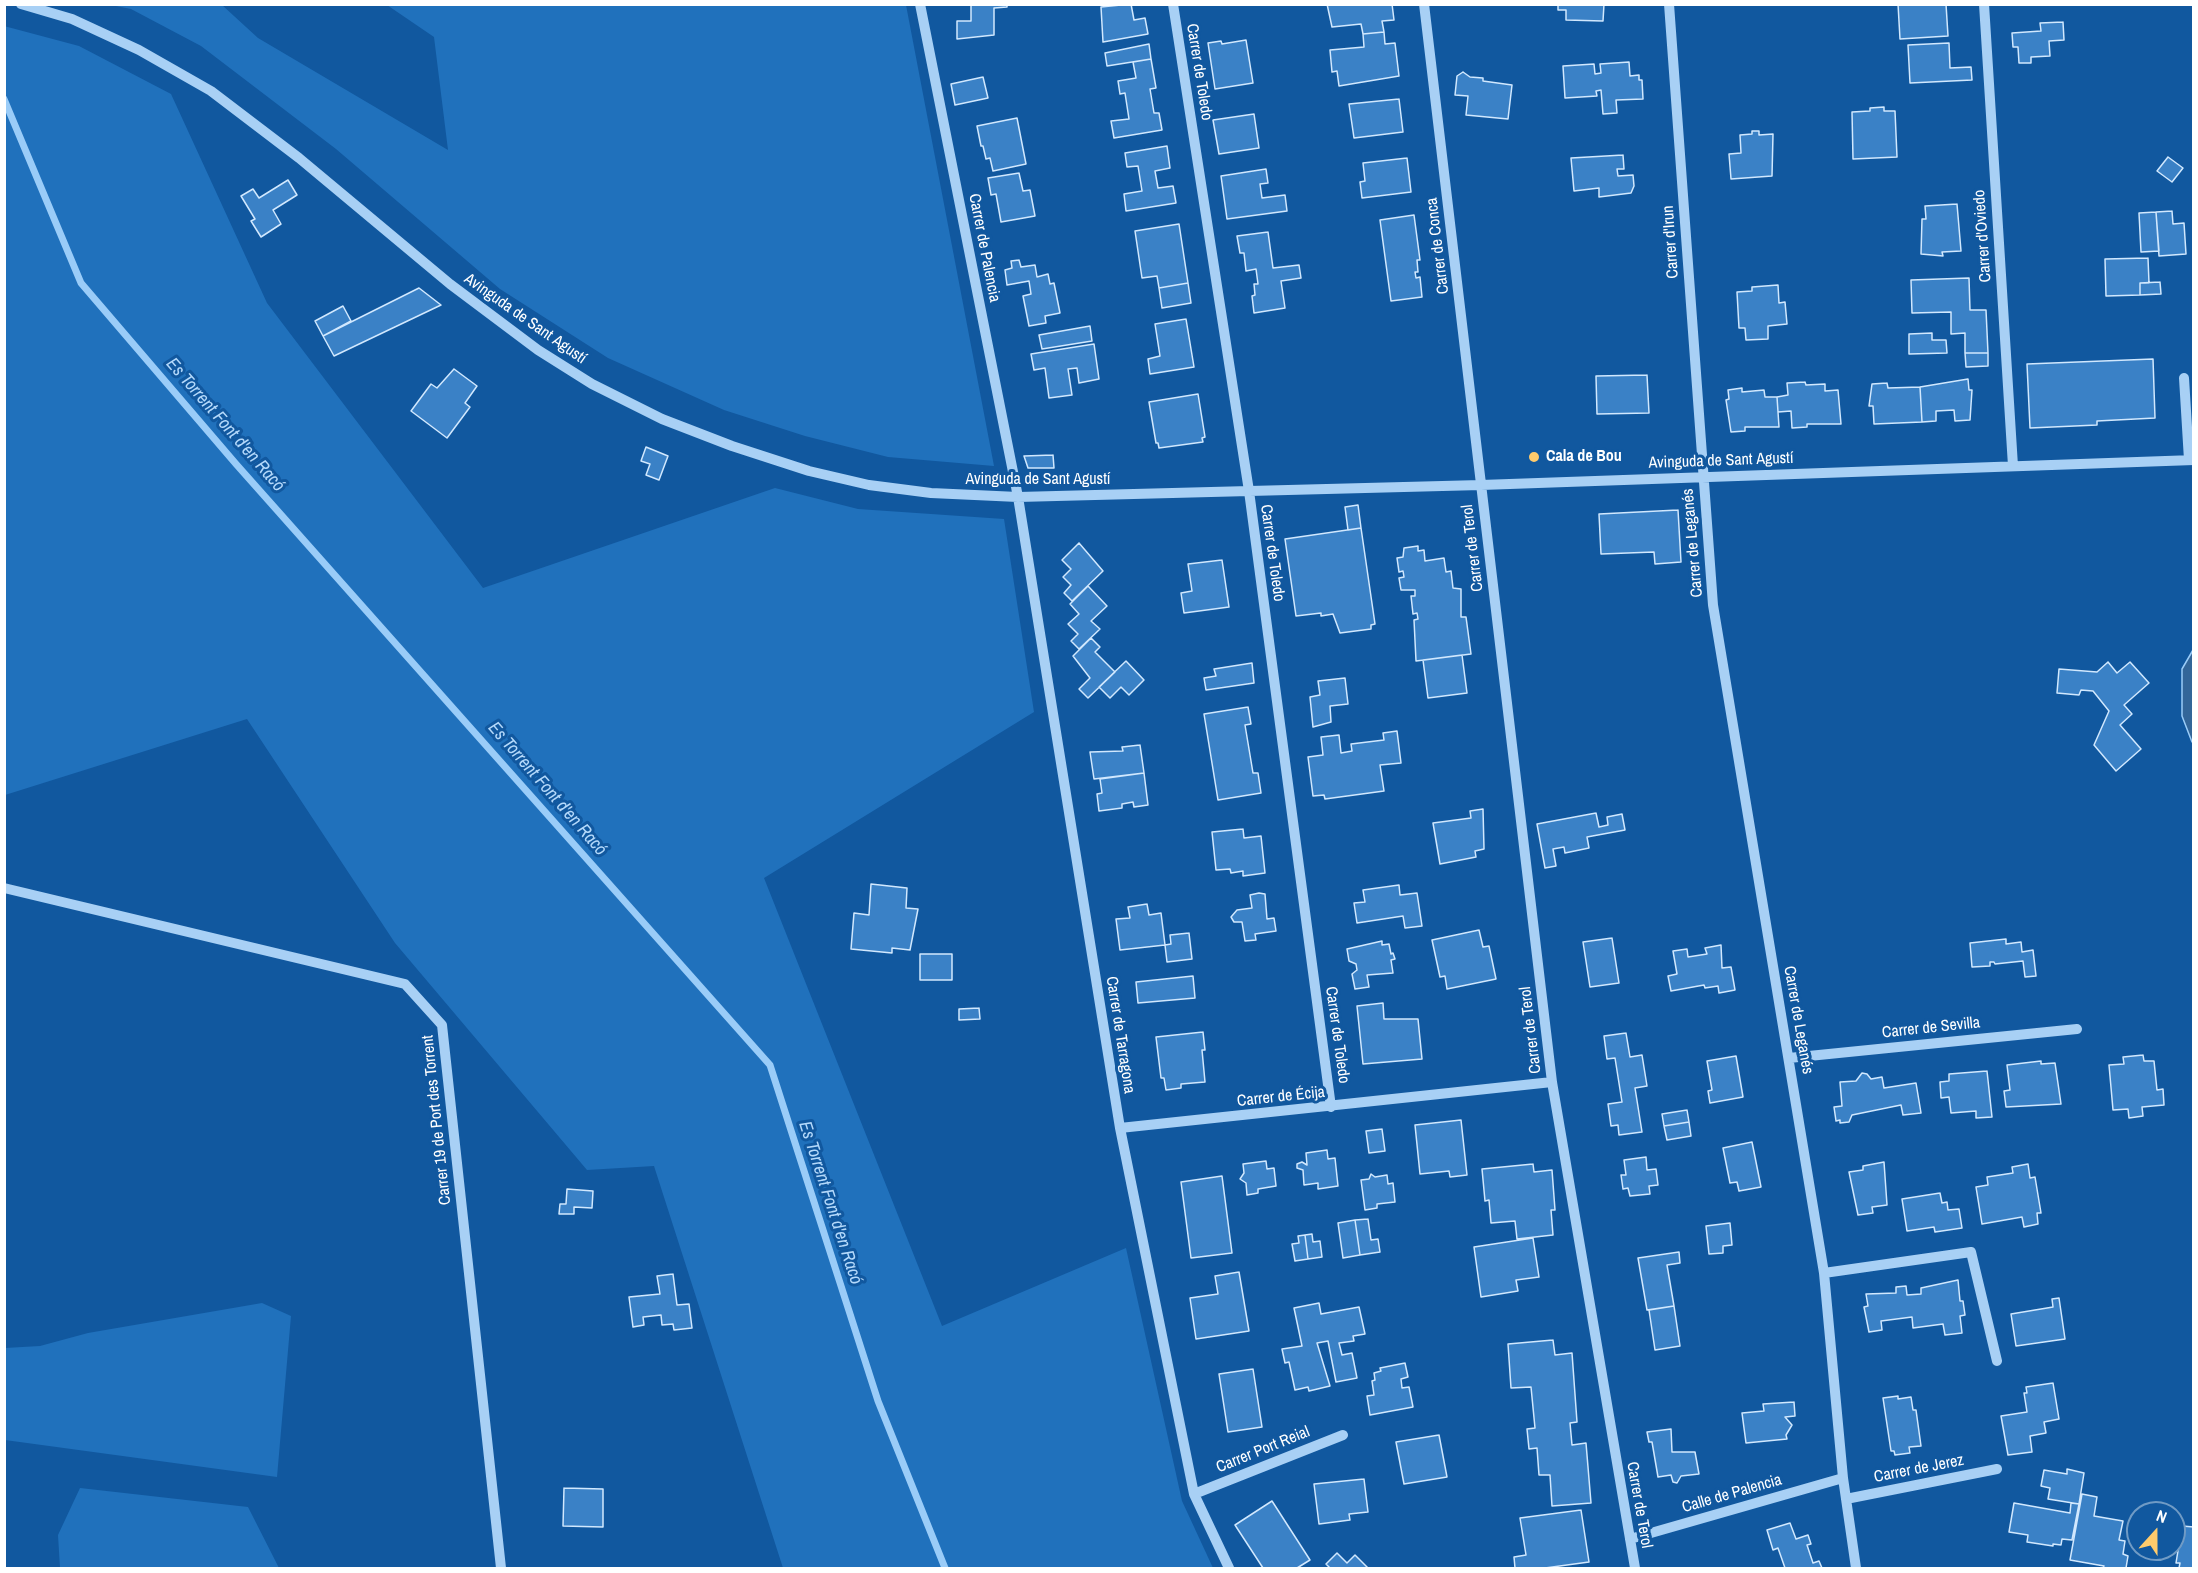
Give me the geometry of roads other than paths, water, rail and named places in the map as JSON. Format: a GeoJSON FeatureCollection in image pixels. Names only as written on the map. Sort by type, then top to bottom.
{"type":"FeatureCollection","features":[{"type":"Feature","properties":{"kind":"street","name":"Avinguda de Sant Agustí"},"geometry":{"type":"LineString","coordinates":[[21,4],[72,19],[139,50],[211,91],[299,158],[450,284],[538,350],[592,384],[662,419],[732,447],[809,471],[869,484],[931,493],[1018,497],[1481,485],[2191,460]]}},
{"type":"Feature","properties":{"kind":"street","name":"Carrer de Palencia"},"geometry":{"type":"LineString","coordinates":[[920,4],[1018,497]]}},
{"type":"Feature","properties":{"kind":"street","name":"Carrer de Toledo"},"geometry":{"type":"LineString","coordinates":[[1173,4],[1249,491],[1331,1107]]}},
{"type":"Feature","properties":{"kind":"street","name":"Carrer de Conca"},"geometry":{"type":"LineString","coordinates":[[1424,4],[1481,485]]}},
{"type":"Feature","properties":{"kind":"street","name":"Carrer d'Irun"},"geometry":{"type":"LineString","coordinates":[[1669,4],[1702,477]]}},
{"type":"Feature","properties":{"kind":"street","name":"Carrer d'Oviedo"},"geometry":{"type":"LineString","coordinates":[[1984,4],[2013,466]]}},
{"type":"Feature","properties":{"kind":"street"},"geometry":{"type":"LineString","coordinates":[[2184,378],[2191,460]]}},
{"type":"Feature","properties":{"kind":"street","name":"Carrer de Leganés"},"geometry":{"type":"LineString","coordinates":[[1702,477],[1713,605],[1824,1273],[1843,1478],[1856,1569]]}},
{"type":"Feature","properties":{"kind":"street","name":"Carrer de Terol"},"geometry":{"type":"LineString","coordinates":[[1481,485],[1552,1082],[1635,1569]]}},
{"type":"Feature","properties":{"kind":"street","name":"Carrer de Tarragona"},"geometry":{"type":"LineString","coordinates":[[1018,497],[1120,1128],[1194,1494],[1229,1569]]}},
{"type":"Feature","properties":{"kind":"street","name":"Carrer 19 de Port des Torrent"},"geometry":{"type":"LineString","coordinates":[[4,888],[405,984],[442,1025],[501,1569]]}},
{"type":"Feature","properties":{"kind":"street","name":"Carrer de Sevilla"},"geometry":{"type":"LineString","coordinates":[[1789,1058],[2077,1029]]}},
{"type":"Feature","properties":{"kind":"street","name":"Carrer de Écija"},"geometry":{"type":"LineString","coordinates":[[1120,1128],[1552,1082]]}},
{"type":"Feature","properties":{"kind":"street"},"geometry":{"type":"LineString","coordinates":[[1824,1273],[1971,1252],[1997,1361]]}},
{"type":"Feature","properties":{"kind":"street","name":"Carrer Port Reial"},"geometry":{"type":"LineString","coordinates":[[1194,1494],[1344,1435]]}},
{"type":"Feature","properties":{"kind":"street","name":"Carrer de Jerez"},"geometry":{"type":"LineString","coordinates":[[1846,1499],[1997,1469]]}},
{"type":"Feature","properties":{"kind":"street","name":"Calle de Palencia"},"geometry":{"type":"LineString","coordinates":[[1630,1539],[1843,1478]]}},
{"type":"Feature","properties":{"kind":"waterway","name":"Es Torrent Font d'en Racó"},"geometry":{"type":"LineString","coordinates":[[4,99],[81,283],[236,464],[770,1065],[878,1401],[945,1568]]}},
{"type":"Feature","properties":{"kind":"place","name":"Cala de Bou"},"geometry":{"type":"Point","coordinates":[1534,457]}}]}
